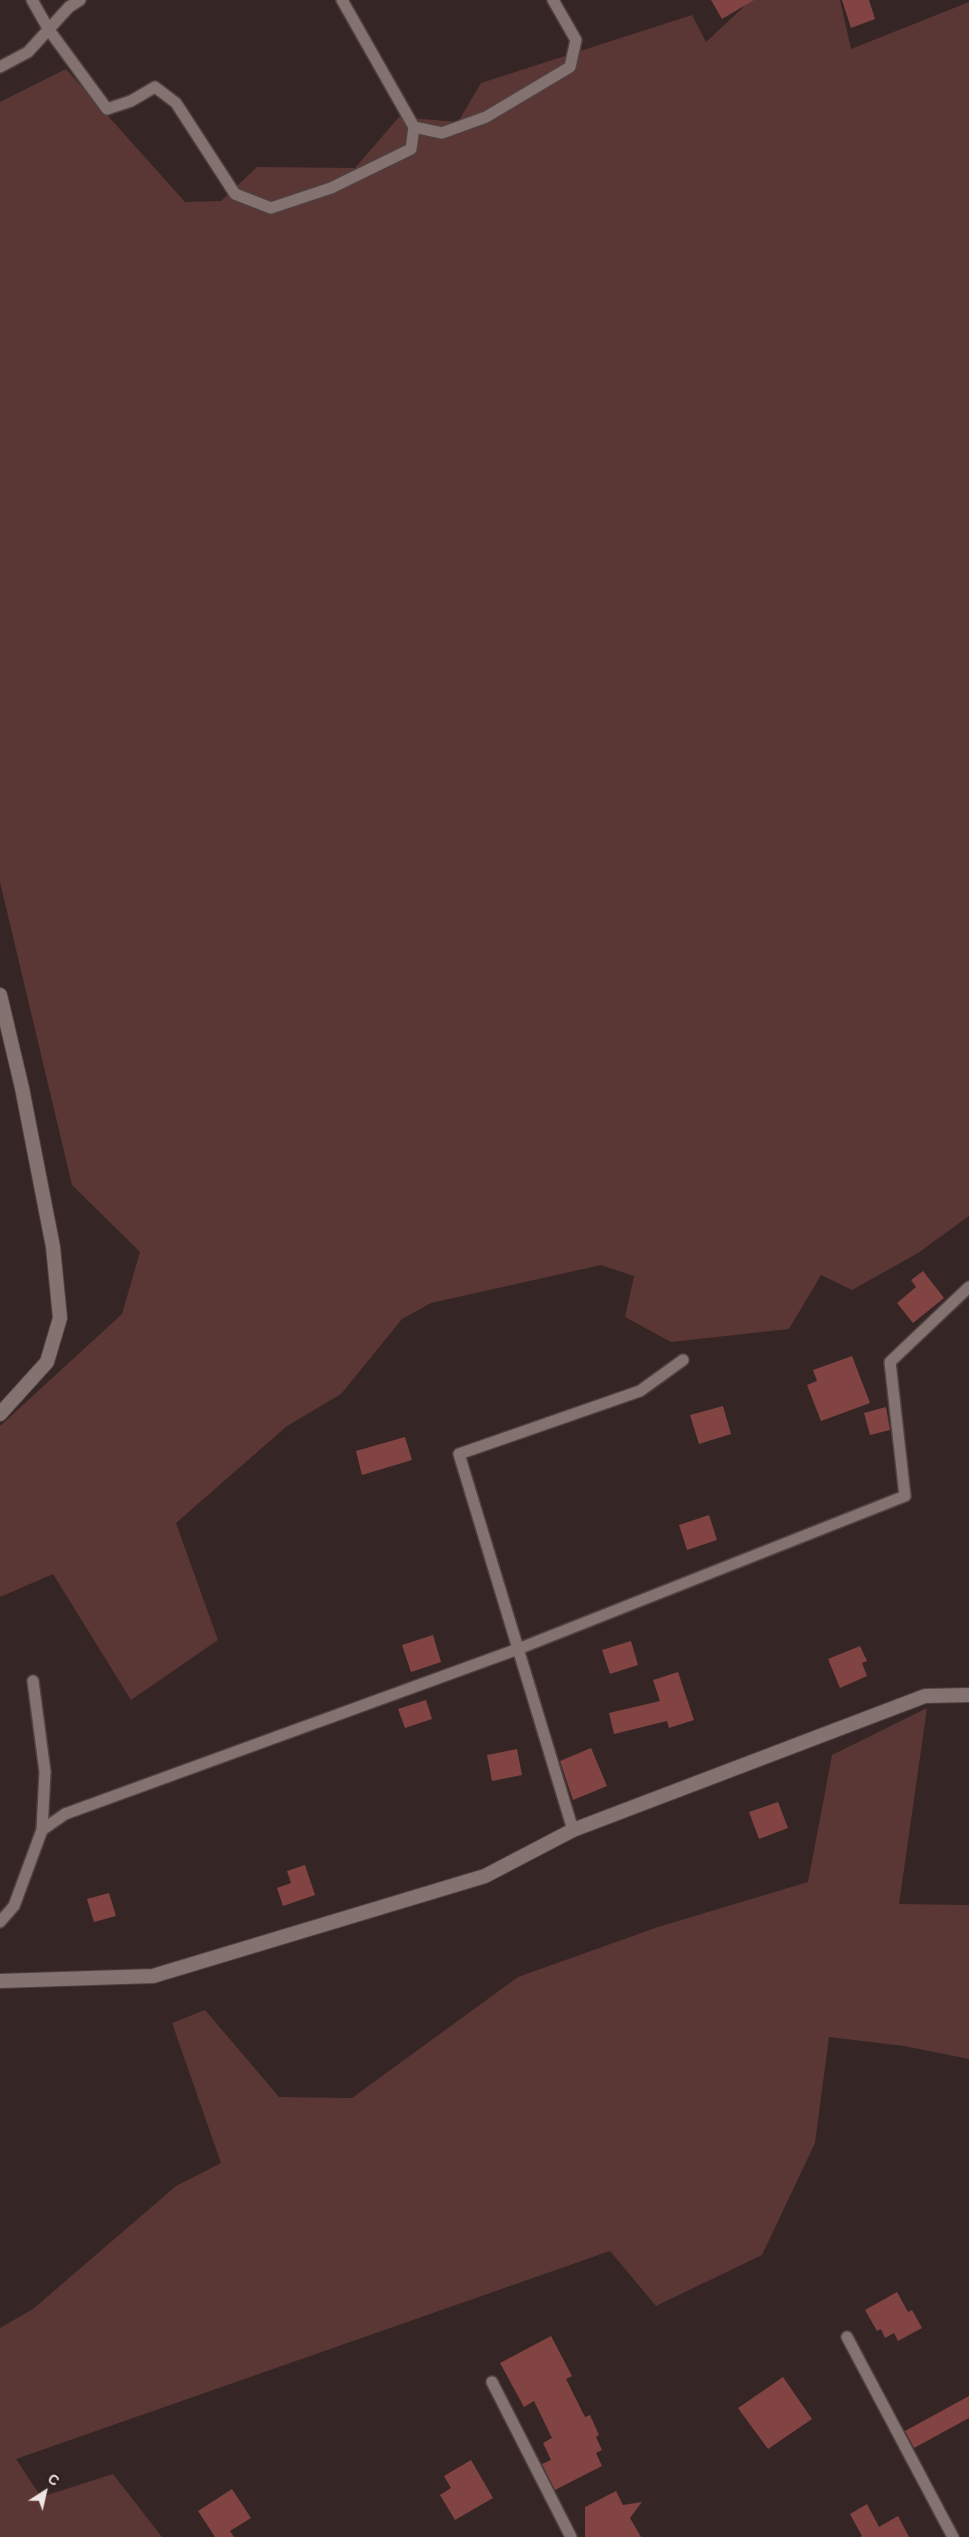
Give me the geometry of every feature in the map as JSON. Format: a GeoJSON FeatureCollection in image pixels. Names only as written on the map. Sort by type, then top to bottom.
{"type":"FeatureCollection","features":[{"type":"Feature","properties":{"kind":"street"},"geometry":{"type":"LineString","coordinates":[[0,995],[22,1088],[53,1247],[60,1318],[47,1362],[0,1414]]}},
{"type":"Feature","properties":{"kind":"street"},"geometry":{"type":"LineString","coordinates":[[0,1981],[153,1976],[485,1876],[573,1830],[925,1696],[969,1695]]}},
{"type":"Feature","properties":{"kind":"lane"},"geometry":{"type":"LineString","coordinates":[[32,0],[49,30],[107,109],[131,101],[155,87],[176,103],[235,194],[271,208],[331,188],[411,149],[414,127],[342,0]]}},
{"type":"Feature","properties":{"kind":"lane"},"geometry":{"type":"LineString","coordinates":[[0,67],[28,52],[69,7],[80,0]]}},
{"type":"Feature","properties":{"kind":"lane"},"geometry":{"type":"LineString","coordinates":[[414,127],[442,133],[486,117],[570,68],[576,40],[553,0]]}},
{"type":"Feature","properties":{"kind":"lane"},"geometry":{"type":"LineString","coordinates":[[42,1830],[65,1814],[518,1649],[905,1496],[890,1362],[969,1287]]}},
{"type":"Feature","properties":{"kind":"lane"},"geometry":{"type":"LineString","coordinates":[[573,1830],[460,1454],[640,1391],[683,1360]]}},
{"type":"Feature","properties":{"kind":"lane"},"geometry":{"type":"LineString","coordinates":[[0,1922],[14,1906],[42,1830],[45,1772],[33,1681]]}},
{"type":"Feature","properties":{"kind":"lane"},"geometry":{"type":"LineString","coordinates":[[848,2338],[953,2537]]}},
{"type":"Feature","properties":{"kind":"lane"},"geometry":{"type":"LineString","coordinates":[[492,2382],[571,2537]]}},
{"type":"Feature","properties":{"kind":"shaded area"},"geometry":{"type":"Polygon","coordinates":[[[751,0],[840,0],[851,49],[969,2],[969,1216],[918,1253],[852,1290],[821,1275],[789,1329],[671,1342],[625,1317],[634,1276],[601,1265],[431,1303],[402,1319],[341,1394],[287,1426],[176,1523],[218,1640],[131,1700],[53,1574],[0,1597],[0,1426],[122,1314],[140,1252],[72,1185],[0,882],[0,102],[66,69],[185,202],[221,201],[257,167],[355,168],[399,117],[458,122],[481,83],[692,15],[706,42],[751,0]]]}},
{"type":"Feature","properties":{"kind":"shaded area"},"geometry":{"type":"Polygon","coordinates":[[[927,1708],[899,1904],[969,1905],[969,2059],[904,2046],[829,2037],[815,2143],[762,2255],[656,2306],[610,2251],[16,2459],[41,2497],[113,2474],[162,2537],[0,2537],[0,2328],[33,2309],[176,2186],[221,2163],[172,2023],[205,2010],[279,2097],[352,2098],[518,1977],[658,1927],[808,1882],[832,1755],[927,1708]]]}},
{"type":"Feature","properties":{"kind":"building"},"geometry":{"type":"Polygon","coordinates":[[[711,0],[754,0],[722,19],[711,0]]]}},
{"type":"Feature","properties":{"kind":"building"},"geometry":{"type":"Polygon","coordinates":[[[842,0],[869,0],[875,19],[851,28],[842,0]]]}},
{"type":"Feature","properties":{"kind":"building"},"geometry":{"type":"Polygon","coordinates":[[[923,1271],[944,1298],[913,1323],[897,1303],[916,1287],[911,1280],[923,1271]]]}},
{"type":"Feature","properties":{"kind":"building"},"geometry":{"type":"Polygon","coordinates":[[[852,1356],[870,1403],[821,1421],[807,1385],[817,1381],[813,1370],[852,1356]]]}},
{"type":"Feature","properties":{"kind":"building"},"geometry":{"type":"Polygon","coordinates":[[[723,1406],[731,1434],[699,1444],[690,1415],[723,1406]]]}},
{"type":"Feature","properties":{"kind":"building"},"geometry":{"type":"Polygon","coordinates":[[[886,1407],[890,1430],[870,1435],[864,1413],[886,1407]]]}},
{"type":"Feature","properties":{"kind":"building"},"geometry":{"type":"Polygon","coordinates":[[[405,1437],[412,1460],[362,1475],[356,1451],[405,1437]]]}},
{"type":"Feature","properties":{"kind":"building"},"geometry":{"type":"Polygon","coordinates":[[[709,1515],[717,1540],[687,1550],[679,1525],[709,1515]]]}},
{"type":"Feature","properties":{"kind":"building"},"geometry":{"type":"Polygon","coordinates":[[[433,1635],[441,1662],[411,1672],[402,1645],[433,1635]]]}},
{"type":"Feature","properties":{"kind":"building"},"geometry":{"type":"Polygon","coordinates":[[[631,1641],[638,1665],[610,1674],[602,1650],[631,1641]]]}},
{"type":"Feature","properties":{"kind":"building"},"geometry":{"type":"Polygon","coordinates":[[[860,1646],[867,1661],[862,1663],[867,1676],[840,1688],[828,1659],[860,1646]]]}},
{"type":"Feature","properties":{"kind":"building"},"geometry":{"type":"Polygon","coordinates":[[[678,1672],[694,1720],[669,1728],[667,1721],[614,1734],[609,1713],[660,1701],[653,1680],[678,1672]]]}},
{"type":"Feature","properties":{"kind":"building"},"geometry":{"type":"Polygon","coordinates":[[[426,1700],[432,1719],[405,1728],[398,1709],[426,1700]]]}},
{"type":"Feature","properties":{"kind":"building"},"geometry":{"type":"Polygon","coordinates":[[[591,1748],[607,1786],[573,1800],[560,1761],[591,1748]]]}},
{"type":"Feature","properties":{"kind":"building"},"geometry":{"type":"Polygon","coordinates":[[[517,1749],[522,1775],[492,1781],[487,1755],[517,1749]]]}},
{"type":"Feature","properties":{"kind":"building"},"geometry":{"type":"Polygon","coordinates":[[[778,1802],[788,1828],[759,1839],[749,1812],[778,1802]]]}},
{"type":"Feature","properties":{"kind":"building"},"geometry":{"type":"Polygon","coordinates":[[[305,1865],[315,1895],[283,1906],[277,1888],[291,1883],[287,1871],[305,1865]]]}},
{"type":"Feature","properties":{"kind":"building"},"geometry":{"type":"Polygon","coordinates":[[[109,1893],[116,1916],[94,1922],[87,1899],[109,1893]]]}},
{"type":"Feature","properties":{"kind":"building"},"geometry":{"type":"Polygon","coordinates":[[[897,2292],[908,2312],[912,2310],[922,2328],[898,2341],[894,2333],[885,2338],[881,2329],[877,2331],[865,2310],[897,2292]]]}},
{"type":"Feature","properties":{"kind":"building"},"geometry":{"type":"Polygon","coordinates":[[[551,2336],[572,2376],[566,2379],[585,2417],[590,2415],[599,2435],[596,2437],[602,2450],[596,2453],[602,2466],[555,2490],[542,2464],[551,2460],[543,2443],[552,2438],[534,2401],[524,2407],[500,2363],[551,2336]]]}},
{"type":"Feature","properties":{"kind":"building"},"geometry":{"type":"Polygon","coordinates":[[[783,2377],[812,2419],[768,2449],[738,2408],[783,2377]]]}},
{"type":"Feature","properties":{"kind":"building"},"geometry":{"type":"Polygon","coordinates":[[[969,2396],[969,2418],[914,2448],[905,2431],[969,2396]]]}},
{"type":"Feature","properties":{"kind":"building"},"geometry":{"type":"Polygon","coordinates":[[[471,2460],[493,2498],[455,2520],[440,2495],[451,2488],[444,2476],[471,2460]]]}},
{"type":"Feature","properties":{"kind":"building"},"geometry":{"type":"Polygon","coordinates":[[[232,2489],[251,2518],[230,2531],[234,2537],[215,2537],[198,2511],[232,2489]]]}},
{"type":"Feature","properties":{"kind":"building"},"geometry":{"type":"Polygon","coordinates":[[[616,2491],[623,2505],[642,2502],[630,2518],[641,2537],[585,2537],[585,2507],[616,2491]]]}},
{"type":"Feature","properties":{"kind":"building"},"geometry":{"type":"Polygon","coordinates":[[[867,2504],[879,2527],[898,2516],[909,2537],[860,2537],[862,2536],[850,2514],[867,2504]]]}}]}
